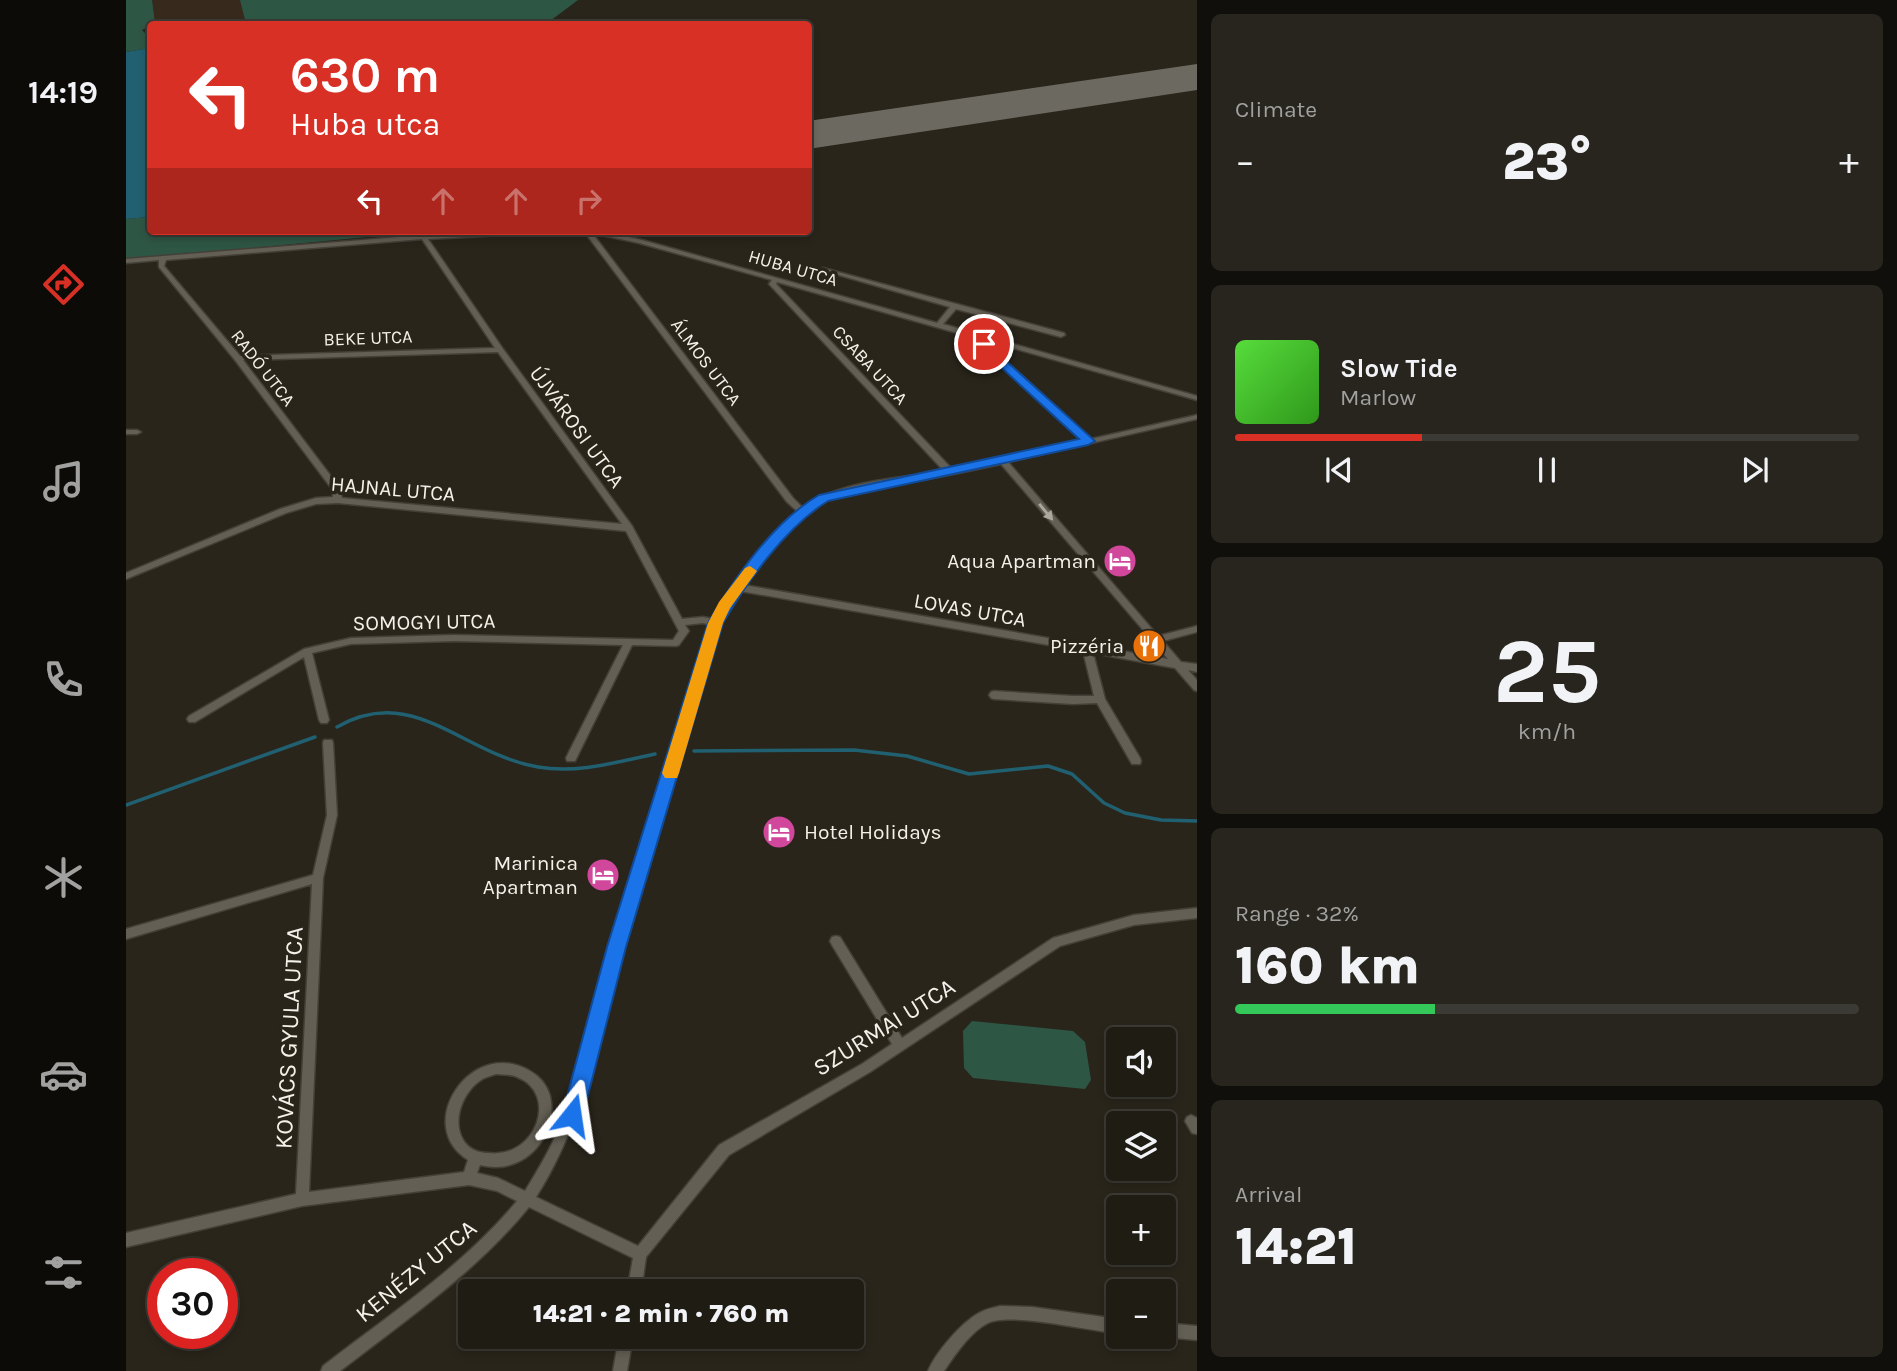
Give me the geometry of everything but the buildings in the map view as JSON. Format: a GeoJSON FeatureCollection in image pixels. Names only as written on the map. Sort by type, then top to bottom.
{"type":"FeatureCollection","features":[{"type":"Feature","properties":{"kind":"street"},"geometry":{"type":"LineString","coordinates":[[126,261],[462,235]]}},
{"type":"Feature","properties":{"kind":"street","name":"ÁLMOS UTCA"},"geometry":{"type":"LineString","coordinates":[[592,235],[790,500],[801,511]]}},
{"type":"Feature","properties":{"kind":"street","name":"HUBA UTCA"},"geometry":{"type":"LineString","coordinates":[[609,235],[640,241],[1197,398]]}},
{"type":"Feature","properties":{"kind":"street","name":"ÚJVÁROSI UTCA"},"geometry":{"type":"LineString","coordinates":[[424,237],[500,350],[629,528],[670,608],[681,622]]}},
{"type":"Feature","properties":{"kind":"street","name":"RADÓ UTCA"},"geometry":{"type":"LineString","coordinates":[[163,258],[161,266],[238,358],[336,489],[338,500]]}},
{"type":"Feature","properties":{"kind":"street"},"geometry":{"type":"LineString","coordinates":[[821,269],[1061,335]]}},
{"type":"Feature","properties":{"kind":"street","name":"CSABA UTCA"},"geometry":{"type":"LineString","coordinates":[[776,279],[772,284],[950,472]]}},
{"type":"Feature","properties":{"kind":"street"},"geometry":{"type":"LineString","coordinates":[[939,325],[954,306]]}},
{"type":"Feature","properties":{"kind":"street"},"geometry":{"type":"LineString","coordinates":[[986,339],[984,344],[1088,441]]}},
{"type":"Feature","properties":{"kind":"street","name":"BEKE UTCA"},"geometry":{"type":"LineString","coordinates":[[238,358],[500,350]]}},
{"type":"Feature","properties":{"kind":"street"},"geometry":{"type":"LineString","coordinates":[[801,511],[824,498],[1197,417]]}},
{"type":"Feature","properties":{"kind":"street"},"geometry":{"type":"LineString","coordinates":[[126,432],[137,432]]}},
{"type":"Feature","properties":{"kind":"street"},"geometry":{"type":"LineString","coordinates":[[1002,460],[1197,687]]}},
{"type":"Feature","properties":{"kind":"street","name":"HAJNAL UTCA"},"geometry":{"type":"LineString","coordinates":[[126,576],[283,510],[316,501],[338,500],[629,528]]}},
{"type":"Feature","properties":{"kind":"street","name":"KENÉZY UTCA"},"geometry":{"type":"LineString","coordinates":[[328,1371],[480,1250],[527,1199],[559,1146],[572,1115],[617,947],[716,623],[737,587],[801,511]]}},
{"type":"Feature","properties":{"kind":"street","name":"LOVAS UTCA"},"geometry":{"type":"LineString","coordinates":[[737,587],[1197,668]]}},
{"type":"Feature","properties":{"kind":"street"},"geometry":{"type":"LineString","coordinates":[[681,622],[703,620],[716,623]]}},
{"type":"Feature","properties":{"kind":"street","name":"SOMOGYI UTCA"},"geometry":{"type":"LineString","coordinates":[[192,719],[307,650],[351,641],[454,638],[676,643],[684,631],[681,622]]}},
{"type":"Feature","properties":{"kind":"street"},"geometry":{"type":"LineString","coordinates":[[1156,640],[1197,629]]}},
{"type":"Feature","properties":{"kind":"street"},"geometry":{"type":"LineString","coordinates":[[571,758],[628,644]]}},
{"type":"Feature","properties":{"kind":"street"},"geometry":{"type":"LineString","coordinates":[[1087,649],[1100,699],[1136,761]]}},
{"type":"Feature","properties":{"kind":"street"},"geometry":{"type":"LineString","coordinates":[[307,650],[324,720]]}},
{"type":"Feature","properties":{"kind":"street"},"geometry":{"type":"LineString","coordinates":[[994,695],[1100,699]]}},
{"type":"Feature","properties":{"kind":"street","name":"KOVÁCS GYULA UTCA"},"geometry":{"type":"LineString","coordinates":[[302,1199],[318,878],[332,815],[328,743]]}},
{"type":"Feature","properties":{"kind":"street"},"geometry":{"type":"LineString","coordinates":[[126,934],[318,878]]}},
{"type":"Feature","properties":{"kind":"street","name":"SZURMAI UTCA"},"geometry":{"type":"LineString","coordinates":[[640,1254],[724,1150],[900,1046],[1057,942],[1134,920],[1197,912]]}},
{"type":"Feature","properties":{"kind":"street"},"geometry":{"type":"LineString","coordinates":[[836,941],[900,1046]]}},
{"type":"Feature","properties":{"kind":"street"},"geometry":{"type":"LineString","coordinates":[[512,1068],[527,1074],[537,1083],[546,1102],[544,1124],[538,1138],[521,1154],[506,1160],[491,1161],[477,1157],[458,1142],[452,1127],[452,1111],[457,1096],[474,1077],[488,1069],[512,1068]]}},
{"type":"Feature","properties":{"kind":"street"},"geometry":{"type":"LineString","coordinates":[[469,1178],[477,1157]]}},
{"type":"Feature","properties":{"kind":"street"},"geometry":{"type":"LineString","coordinates":[[126,1240],[302,1199],[469,1178],[498,1185],[640,1254],[636,1279]]}},
{"type":"Feature","properties":{"kind":"street"},"geometry":{"type":"LineString","coordinates":[[935,1371],[963,1338],[988,1316],[1012,1313],[1106,1325]]}},
{"type":"Feature","properties":{"kind":"street"},"geometry":{"type":"LineString","coordinates":[[1176,1331],[1197,1333]]}},
{"type":"Feature","properties":{"kind":"street"},"geometry":{"type":"LineString","coordinates":[[620,1371],[624,1349]]}},
{"type":"Feature","properties":{"kind":"shaded area"},"geometry":{"type":"Polygon","coordinates":[[[152,0],[240,0],[245,21],[155,21],[152,0]]]}},
{"type":"Feature","properties":{"kind":"green space"},"geometry":{"type":"Polygon","coordinates":[[[126,0],[152,0],[155,21],[147,21],[147,27],[142,30],[147,35],[147,48],[126,52],[126,0]]]}},
{"type":"Feature","properties":{"kind":"green space"},"geometry":{"type":"Polygon","coordinates":[[[240,0],[578,0],[550,21],[245,21],[240,0]]]}},
{"type":"Feature","properties":{"kind":"green space"},"geometry":{"type":"Polygon","coordinates":[[[147,217],[147,235],[389,235],[126,260],[126,219],[147,217]]]}},
{"type":"Feature","properties":{"kind":"green space"},"geometry":{"type":"Polygon","coordinates":[[[972,1021],[1073,1031],[1085,1042],[1091,1080],[1085,1089],[973,1078],[964,1068],[963,1031],[972,1021]]]}},
{"type":"Feature","properties":{"kind":"water"},"geometry":{"type":"Polygon","coordinates":[[[147,48],[147,217],[126,219],[126,52],[147,48]]]}},
{"type":"Feature","properties":{"kind":"waterway"},"geometry":{"type":"LineString","coordinates":[[337,727],[365,716],[390,713],[414,717],[511,760],[553,769],[597,766],[655,754]]}},
{"type":"Feature","properties":{"kind":"waterway"},"geometry":{"type":"LineString","coordinates":[[126,805],[315,737]]}},
{"type":"Feature","properties":{"kind":"waterway"},"geometry":{"type":"LineString","coordinates":[[694,751],[854,750],[907,756],[969,774],[1048,766],[1072,774],[1104,803],[1125,813],[1161,820],[1197,821]]}},
{"type":"Feature","properties":{"kind":"runway"},"geometry":{"type":"LineString","coordinates":[[812,134],[1197,77]]}},
{"type":"Feature","properties":{"kind":"slow traffic"},"geometry":{"type":"LineString","coordinates":[[671,773],[716,623],[724,605],[750,571]]}},
{"type":"Feature","properties":{"kind":"place","name":"Aqua Apartman"},"geometry":{"type":"Point","coordinates":[1120,561]}},
{"type":"Feature","properties":{"kind":"place","name":"Pizzéria"},"geometry":{"type":"Point","coordinates":[1149,646]}},
{"type":"Feature","properties":{"kind":"place","name":"Hotel Holidays"},"geometry":{"type":"Point","coordinates":[779,832]}},
{"type":"Feature","properties":{"kind":"place","name":"Marinica Apartman"},"geometry":{"type":"Point","coordinates":[603,875]}},
{"type":"Feature","properties":{"kind":"route"},"geometry":{"type":"LineString","coordinates":[[572,1115],[617,947],[716,623],[724,605],[737,587],[801,511],[824,498],[1088,441],[984,344]]}}]}
